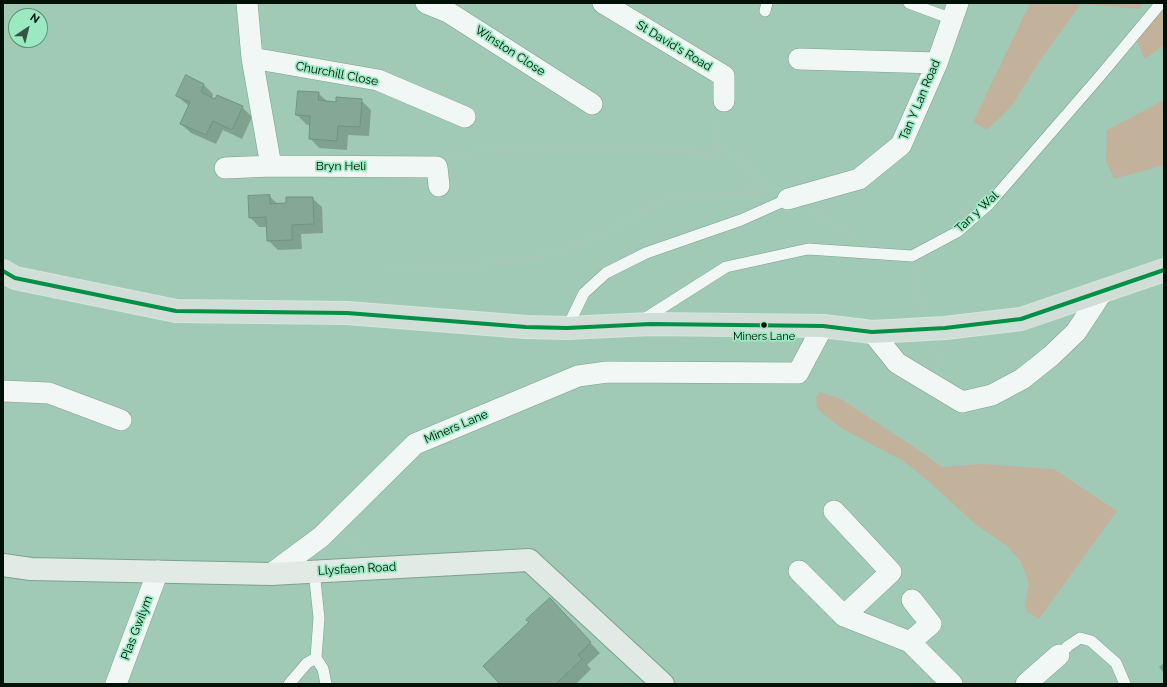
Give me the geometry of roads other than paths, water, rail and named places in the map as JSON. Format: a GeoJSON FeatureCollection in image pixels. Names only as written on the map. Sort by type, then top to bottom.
{"type":"FeatureCollection","features":[{"type":"Feature","properties":{"kind":"main road"},"geometry":{"type":"LineString","coordinates":[[3,271],[15,278],[176,311],[347,312],[526,327],[566,328],[636,325],[823,326],[872,332],[945,328],[1021,319],[1164,270]]}},
{"type":"Feature","properties":{"kind":"street"},"geometry":{"type":"LineString","coordinates":[[247,3],[252,58],[271,166]]}},
{"type":"Feature","properties":{"kind":"street","name":"Winston Close"},"geometry":{"type":"LineString","coordinates":[[426,3],[448,12],[592,104]]}},
{"type":"Feature","properties":{"kind":"street","name":"St David's Road"},"geometry":{"type":"LineString","coordinates":[[603,3],[724,76],[724,100]]}},
{"type":"Feature","properties":{"kind":"street","name":"Tan Y Lan Road"},"geometry":{"type":"LineString","coordinates":[[783,196],[859,179],[901,145],[937,63],[956,11]]}},
{"type":"Feature","properties":{"kind":"street","name":"Churchill Close"},"geometry":{"type":"LineString","coordinates":[[252,58],[378,80],[464,117]]}},
{"type":"Feature","properties":{"kind":"street"},"geometry":{"type":"LineString","coordinates":[[799,59],[937,63]]}},
{"type":"Feature","properties":{"kind":"street","name":"Bryn Heli"},"geometry":{"type":"LineString","coordinates":[[225,168],[271,166],[438,177]]}},
{"type":"Feature","properties":{"kind":"street"},"geometry":{"type":"LineString","coordinates":[[872,332],[898,363],[962,402],[992,395],[1022,379],[1051,356],[1076,332],[1103,291]]}},
{"type":"Feature","properties":{"kind":"street","name":"Miners Lane"},"geometry":{"type":"LineString","coordinates":[[271,574],[321,537],[415,444],[578,376],[607,372],[798,373],[823,326]]}},
{"type":"Feature","properties":{"kind":"street"},"geometry":{"type":"LineString","coordinates":[[3,391],[49,392],[121,420]]}},
{"type":"Feature","properties":{"kind":"street"},"geometry":{"type":"LineString","coordinates":[[834,511],[891,572],[844,616]]}},
{"type":"Feature","properties":{"kind":"street","name":"Llysfaen Road"},"geometry":{"type":"LineString","coordinates":[[3,565],[31,569],[271,574],[529,560],[663,684]]}},
{"type":"Feature","properties":{"kind":"street","name":"Plas Gwilym"},"geometry":{"type":"LineString","coordinates":[[116,684],[158,571]]}},
{"type":"Feature","properties":{"kind":"street"},"geometry":{"type":"LineString","coordinates":[[799,571],[844,616],[910,642],[952,684]]}},
{"type":"Feature","properties":{"kind":"street"},"geometry":{"type":"LineString","coordinates":[[910,642],[931,624],[912,600]]}},
{"type":"Feature","properties":{"kind":"street"},"geometry":{"type":"LineString","coordinates":[[1026,684],[1059,655]]}},
{"type":"Feature","properties":{"kind":"lane"},"geometry":{"type":"LineString","coordinates":[[909,3],[956,11]]}},
{"type":"Feature","properties":{"kind":"lane","name":"Tan y Wal"},"geometry":{"type":"LineString","coordinates":[[636,325],[726,267],[808,249],[912,256],[957,232],[988,204],[1100,76],[1161,3]]}},
{"type":"Feature","properties":{"kind":"lane"},"geometry":{"type":"LineString","coordinates":[[566,328],[584,293],[606,273],[646,253],[741,220],[783,196]]}},
{"type":"Feature","properties":{"kind":"lane"},"geometry":{"type":"LineString","coordinates":[[314,572],[319,618],[316,658],[323,669],[326,684]]}},
{"type":"Feature","properties":{"kind":"lane"},"geometry":{"type":"LineString","coordinates":[[1059,655],[1068,646],[1080,638],[1091,641],[1116,663],[1125,684]]}},
{"type":"Feature","properties":{"kind":"lane"},"geometry":{"type":"LineString","coordinates":[[289,684],[307,663],[316,658]]}},
{"type":"Feature","properties":{"kind":"place","name":"Miners Lane"},"geometry":{"type":"Point","coordinates":[764,325]}}]}
